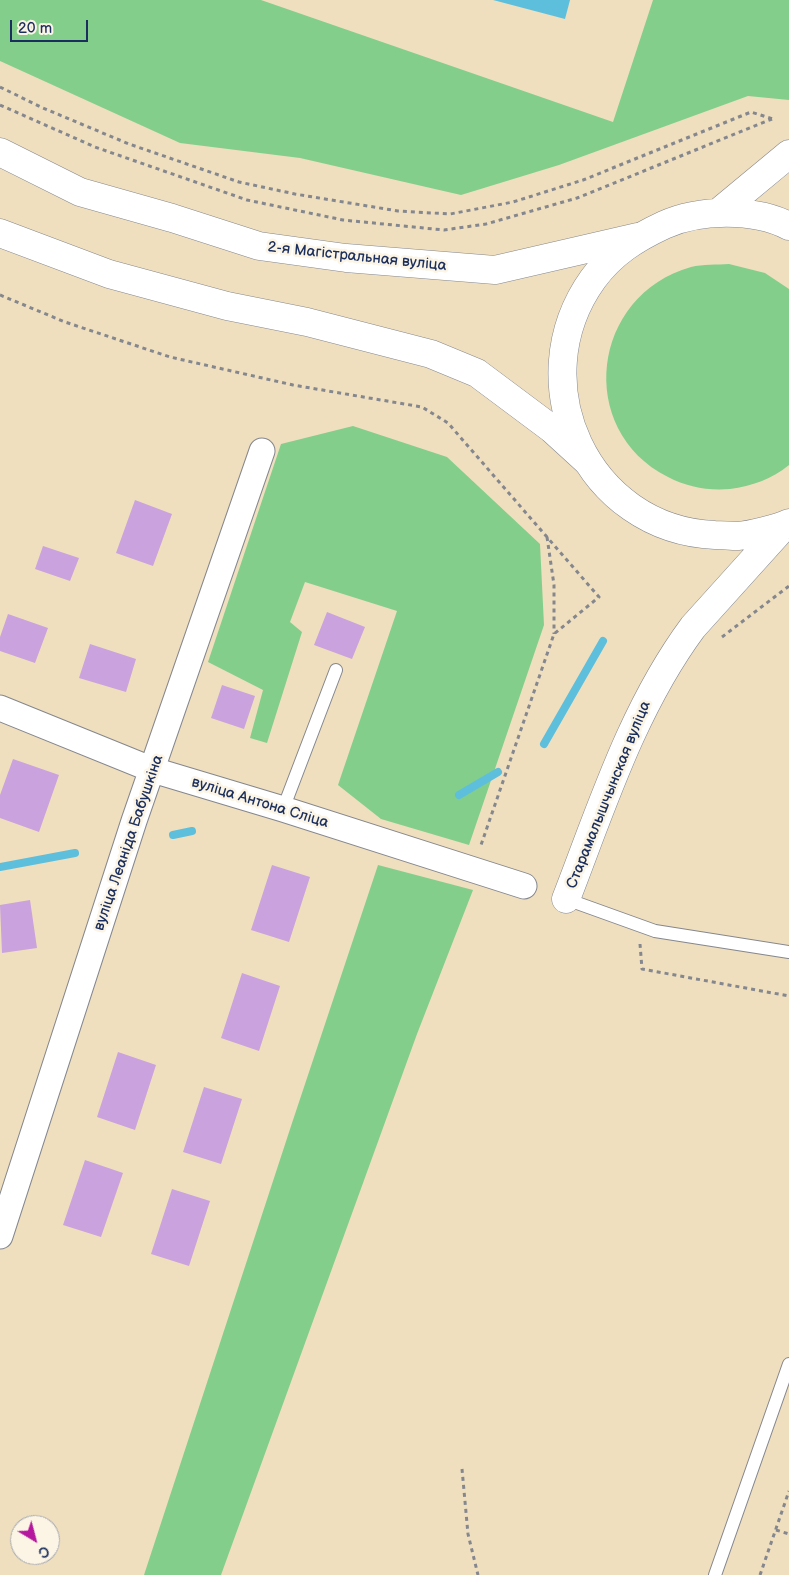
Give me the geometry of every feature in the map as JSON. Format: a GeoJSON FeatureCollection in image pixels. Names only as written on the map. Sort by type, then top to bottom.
{"type":"FeatureCollection","features":[{"type":"Feature","properties":{"kind":"main road","name":"2-я Магістральная вуліца"},"geometry":{"type":"LineString","coordinates":[[0,152],[80,192],[172,218],[259,246],[346,258],[495,270],[638,237]]}},
{"type":"Feature","properties":{"kind":"main road","name":"Старамалышчынская вуліца"},"geometry":{"type":"LineString","coordinates":[[719,212],[789,154]]}},
{"type":"Feature","properties":{"kind":"main road","name":"Старамалышчынская вуліца"},"geometry":{"type":"LineString","coordinates":[[787,524],[739,536],[696,534],[660,524],[634,510],[612,492],[587,461],[568,419],[562,386],[566,340],[576,308],[593,279],[614,256],[638,237],[678,219],[719,212],[753,215],[789,226]]}},
{"type":"Feature","properties":{"kind":"main road"},"geometry":{"type":"LineString","coordinates":[[0,233],[109,274],[228,306],[307,322],[431,354],[477,373],[552,429],[587,461]]}},
{"type":"Feature","properties":{"kind":"main road","name":"Старамалышчынская вуліца"},"geometry":{"type":"LineString","coordinates":[[566,899],[644,704],[693,627],[787,524]]}},
{"type":"Feature","properties":{"kind":"street","name":"вуліца Леаніда Бабушкіна"},"geometry":{"type":"LineString","coordinates":[[0,1236],[134,821],[262,451]]}},
{"type":"Feature","properties":{"kind":"street","name":"вуліца Антона Сліца"},"geometry":{"type":"LineString","coordinates":[[0,708],[153,770],[283,809],[524,886]]}},
{"type":"Feature","properties":{"kind":"lane"},"geometry":{"type":"LineString","coordinates":[[283,809],[336,670]]}},
{"type":"Feature","properties":{"kind":"lane"},"geometry":{"type":"LineString","coordinates":[[566,899],[655,931],[789,952]]}},
{"type":"Feature","properties":{"kind":"lane"},"geometry":{"type":"LineString","coordinates":[[715,1575],[789,1364]]}},
{"type":"Feature","properties":{"kind":"path"},"geometry":{"type":"LineString","coordinates":[[0,87],[43,108],[129,144],[239,182],[398,212],[450,214],[513,202],[583,180],[751,112],[773,119],[576,198],[486,224],[444,230],[343,220],[247,200],[95,147],[0,105]]}},
{"type":"Feature","properties":{"kind":"path"},"geometry":{"type":"LineString","coordinates":[[0,295],[65,322],[170,357],[293,385],[422,407],[448,423],[599,597],[554,634]]}},
{"type":"Feature","properties":{"kind":"path"},"geometry":{"type":"LineString","coordinates":[[472,869],[554,634],[554,585],[546,536]]}},
{"type":"Feature","properties":{"kind":"path"},"geometry":{"type":"LineString","coordinates":[[717,638],[724,636],[789,586]]}},
{"type":"Feature","properties":{"kind":"path"},"geometry":{"type":"LineString","coordinates":[[642,969],[789,996]]}},
{"type":"Feature","properties":{"kind":"path"},"geometry":{"type":"LineString","coordinates":[[462,1469],[468,1534],[478,1575]]}},
{"type":"Feature","properties":{"kind":"path"},"geometry":{"type":"LineString","coordinates":[[760,1575],[789,1491]]}},
{"type":"Feature","properties":{"kind":"path"},"geometry":{"type":"LineString","coordinates":[[776,1530],[789,1534]]}},
{"type":"Feature","properties":{"kind":"green space"},"geometry":{"type":"Polygon","coordinates":[[[0,0],[261,0],[613,122],[653,0],[789,0],[789,100],[748,96],[559,165],[461,195],[300,158],[180,143],[0,61],[0,0]]]}},
{"type":"Feature","properties":{"kind":"green space"},"geometry":{"type":"Polygon","coordinates":[[[729,264],[765,273],[789,289],[789,465],[769,478],[754,484],[730,489],[706,489],[690,486],[668,477],[638,456],[618,428],[608,397],[607,365],[615,333],[632,305],[657,282],[691,267],[729,264]]]}},
{"type":"Feature","properties":{"kind":"green space"},"geometry":{"type":"Polygon","coordinates":[[[353,426],[447,457],[540,544],[544,625],[469,845],[381,819],[338,785],[397,611],[305,582],[290,622],[302,632],[267,743],[250,738],[263,690],[208,662],[281,444],[353,426]]]}},
{"type":"Feature","properties":{"kind":"green space"},"geometry":{"type":"Polygon","coordinates":[[[378,865],[473,890],[417,1034],[221,1575],[144,1575],[293,1120],[378,865]]]}},
{"type":"Feature","properties":{"kind":"water"},"geometry":{"type":"Polygon","coordinates":[[[493,0],[570,0],[565,19],[493,0]]]}},
{"type":"Feature","properties":{"kind":"building"},"geometry":{"type":"Polygon","coordinates":[[[135,500],[172,514],[153,566],[116,553],[135,500]]]}},
{"type":"Feature","properties":{"kind":"building"},"geometry":{"type":"Polygon","coordinates":[[[43,546],[79,558],[70,581],[35,569],[43,546]]]}},
{"type":"Feature","properties":{"kind":"building"},"geometry":{"type":"Polygon","coordinates":[[[327,612],[365,627],[352,659],[314,645],[327,612]]]}},
{"type":"Feature","properties":{"kind":"building"},"geometry":{"type":"Polygon","coordinates":[[[8,614],[48,628],[35,663],[0,651],[0,637],[8,614]]]}},
{"type":"Feature","properties":{"kind":"building"},"geometry":{"type":"Polygon","coordinates":[[[90,644],[136,659],[126,692],[79,678],[90,644]]]}},
{"type":"Feature","properties":{"kind":"building"},"geometry":{"type":"Polygon","coordinates":[[[222,685],[255,696],[244,729],[211,718],[222,685]]]}},
{"type":"Feature","properties":{"kind":"building"},"geometry":{"type":"Polygon","coordinates":[[[13,759],[59,775],[39,832],[0,818],[0,795],[13,759]]]}},
{"type":"Feature","properties":{"kind":"building"},"geometry":{"type":"Polygon","coordinates":[[[272,865],[310,877],[289,942],[251,930],[272,865]]]}},
{"type":"Feature","properties":{"kind":"building"},"geometry":{"type":"Polygon","coordinates":[[[30,900],[37,948],[2,953],[0,905],[30,900]]]}},
{"type":"Feature","properties":{"kind":"building"},"geometry":{"type":"Polygon","coordinates":[[[242,973],[280,986],[259,1051],[221,1038],[242,973]]]}},
{"type":"Feature","properties":{"kind":"building"},"geometry":{"type":"Polygon","coordinates":[[[118,1052],[156,1065],[135,1130],[97,1117],[118,1052]]]}},
{"type":"Feature","properties":{"kind":"building"},"geometry":{"type":"Polygon","coordinates":[[[204,1087],[242,1099],[221,1164],[183,1152],[204,1087]]]}},
{"type":"Feature","properties":{"kind":"building"},"geometry":{"type":"Polygon","coordinates":[[[85,1160],[123,1173],[101,1237],[63,1225],[85,1160]]]}},
{"type":"Feature","properties":{"kind":"building"},"geometry":{"type":"Polygon","coordinates":[[[172,1189],[210,1201],[189,1266],[151,1254],[172,1189]]]}},
{"type":"Feature","properties":{"kind":"waterway"},"geometry":{"type":"LineString","coordinates":[[544,744],[603,641]]}},
{"type":"Feature","properties":{"kind":"waterway"},"geometry":{"type":"LineString","coordinates":[[459,795],[498,772]]}},
{"type":"Feature","properties":{"kind":"waterway"},"geometry":{"type":"LineString","coordinates":[[173,835],[192,831]]}},
{"type":"Feature","properties":{"kind":"waterway"},"geometry":{"type":"LineString","coordinates":[[0,867],[75,853]]}}]}
